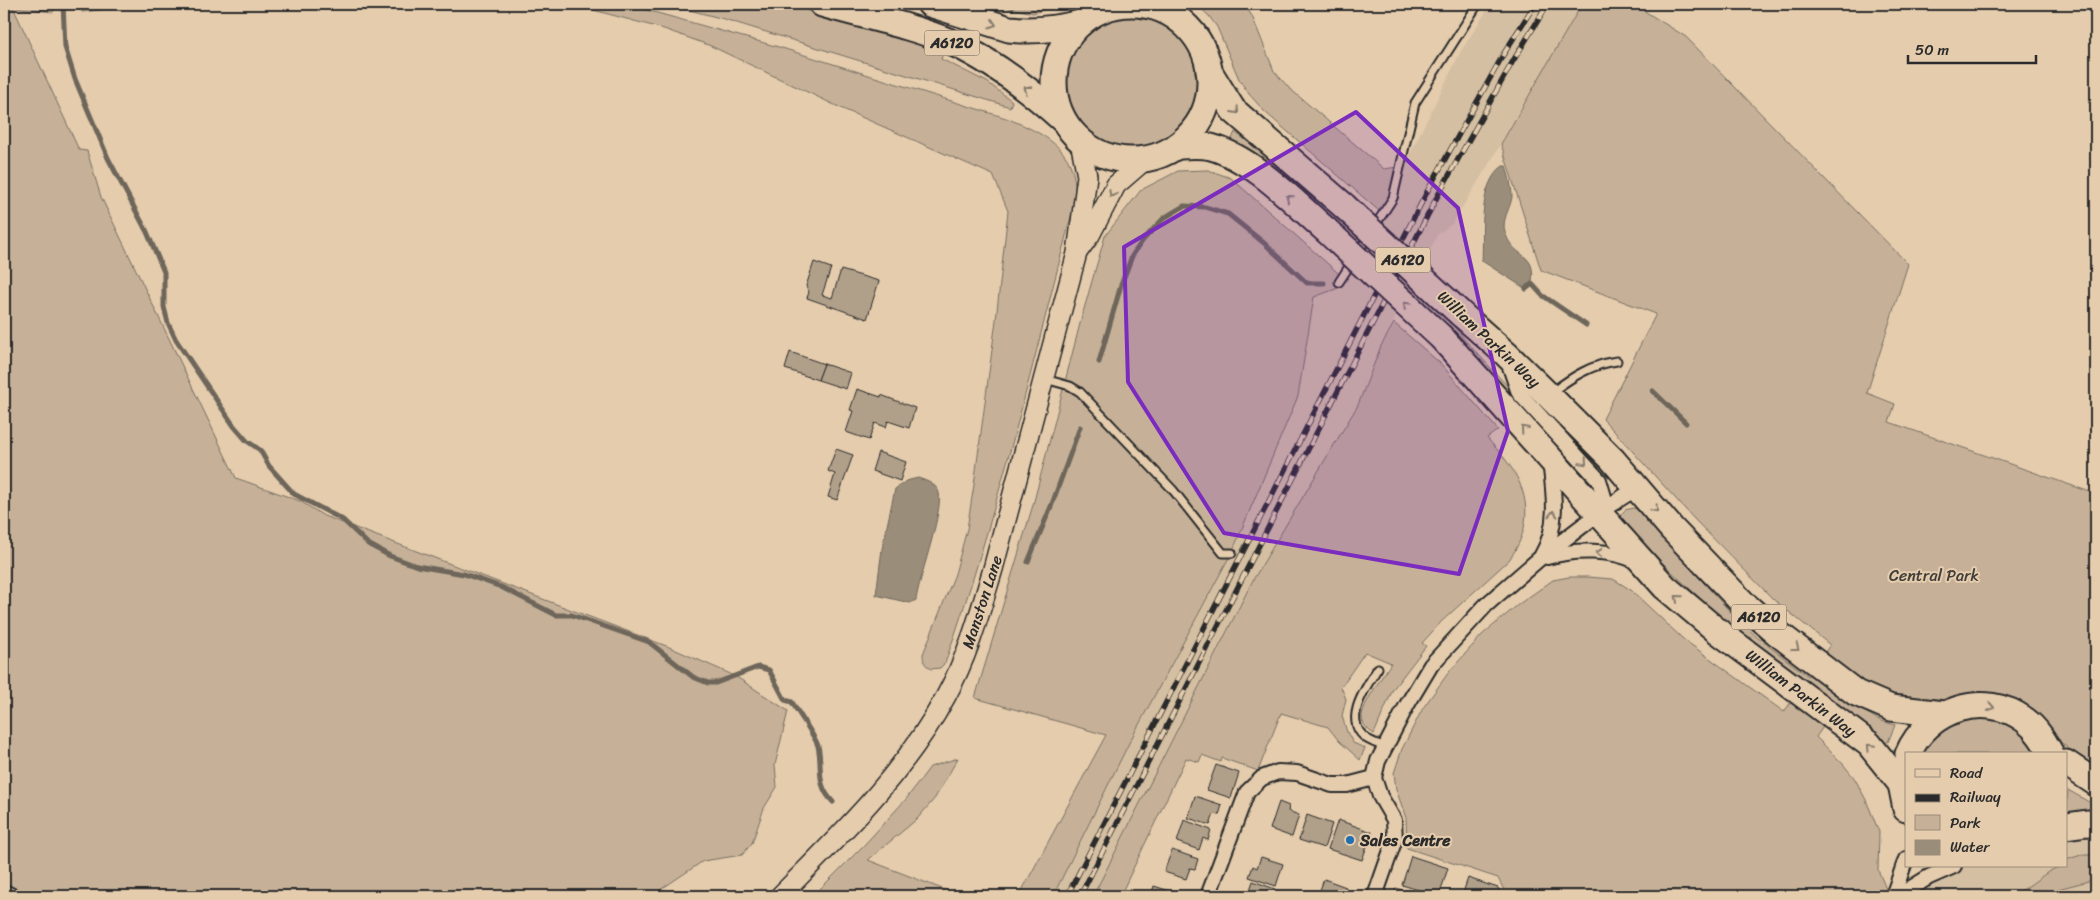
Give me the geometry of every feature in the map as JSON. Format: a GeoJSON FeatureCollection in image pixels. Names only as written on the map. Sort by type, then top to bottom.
{"type":"FeatureCollection","features":[{"type":"Feature","properties":{"kind":"highway","name":"A6120"},"geometry":{"type":"LineString","coordinates":[[822,4],[938,37],[959,46],[996,66],[1040,99],[1064,121]]}},
{"type":"Feature","properties":{"kind":"highway","name":"A6120"},"geometry":{"type":"LineString","coordinates":[[930,4],[1009,28],[1022,30],[1056,29],[1096,12]]}},
{"type":"Feature","properties":{"kind":"highway"},"geometry":{"type":"LineString","coordinates":[[1122,4],[1146,5],[1168,9],[1188,28],[1202,48],[1209,71],[1209,92],[1203,113],[1192,132],[1162,155],[1146,160],[1122,160],[1100,154],[1080,141],[1064,121],[1054,93],[1054,76],[1058,57],[1065,42],[1096,12],[1122,4]]}},
{"type":"Feature","properties":{"kind":"highway","name":"William Parkin Way"},"geometry":{"type":"LineString","coordinates":[[1209,71],[1233,110],[1344,206],[1506,354],[1637,488],[1672,529],[1742,602],[1776,632],[1856,693],[1890,708],[1944,714]]}},
{"type":"Feature","properties":{"kind":"highway","name":"William Parkin Way"},"geometry":{"type":"LineString","coordinates":[[1176,146],[1198,145],[1211,147],[1235,156],[1326,230],[1442,338],[1549,458],[1602,510],[1664,587],[1715,629],[1869,744],[1902,784]]}},
{"type":"Feature","properties":{"kind":"highway"},"geometry":{"type":"LineString","coordinates":[[1909,752],[1913,743],[1926,726],[1944,714],[1964,707],[1978,706],[2006,710],[2025,720],[2040,735],[2051,752]]}},
{"type":"Feature","properties":{"kind":"highway"},"geometry":{"type":"LineString","coordinates":[[1905,764],[1902,784],[1905,803]]}},
{"type":"Feature","properties":{"kind":"highway"},"geometry":{"type":"LineString","coordinates":[[2068,764],[2096,783]]}},
{"type":"Feature","properties":{"kind":"highway"},"geometry":{"type":"LineString","coordinates":[[2068,826],[2087,823],[2096,824]]}},
{"type":"Feature","properties":{"kind":"street","name":"Manston Lane"},"geometry":{"type":"LineString","coordinates":[[780,896],[859,816],[900,769],[947,696],[958,671],[978,620],[994,569],[1077,253],[1087,176],[1080,141]]}},
{"type":"Feature","properties":{"kind":"street","name":"Manston Lane"},"geometry":{"type":"LineString","coordinates":[[1077,253],[1090,234],[1116,185],[1146,160]]}},
{"type":"Feature","properties":{"kind":"street"},"geometry":{"type":"LineString","coordinates":[[1506,354],[1519,393],[1599,480],[1602,510]]}},
{"type":"Feature","properties":{"kind":"street"},"geometry":{"type":"LineString","coordinates":[[1539,560],[1550,541],[1554,520],[1549,458]]}},
{"type":"Feature","properties":{"kind":"street"},"geometry":{"type":"LineString","coordinates":[[1375,896],[1395,839],[1394,820],[1380,796],[1374,778],[1378,761],[1407,705],[1431,665],[1486,605],[1602,510],[1637,488]]}},
{"type":"Feature","properties":{"kind":"street"},"geometry":{"type":"LineString","coordinates":[[1539,560],[1561,553],[1585,552],[1630,558],[1646,566]]}},
{"type":"Feature","properties":{"kind":"street"},"geometry":{"type":"LineString","coordinates":[[1208,896],[1247,792],[1262,778],[1278,772],[1297,773],[1332,785],[1347,785],[1374,778]]}},
{"type":"Feature","properties":{"kind":"street"},"geometry":{"type":"LineString","coordinates":[[1892,896],[1905,862]]}},
{"type":"Feature","properties":{"kind":"street"},"geometry":{"type":"LineString","coordinates":[[1898,896],[1929,877],[1949,868]]}},
{"type":"Feature","properties":{"kind":"lane"},"geometry":{"type":"LineString","coordinates":[[1339,282],[1393,198],[1415,103],[1478,4]]}},
{"type":"Feature","properties":{"kind":"lane"},"geometry":{"type":"LineString","coordinates":[[1548,395],[1573,376],[1604,363],[1617,361]]}},
{"type":"Feature","properties":{"kind":"lane"},"geometry":{"type":"LineString","coordinates":[[1044,379],[1070,386],[1080,392],[1173,490],[1223,553],[1232,553]]}},
{"type":"Feature","properties":{"kind":"lane"},"geometry":{"type":"LineString","coordinates":[[1378,668],[1361,696],[1356,714],[1357,728],[1367,738],[1385,747]]}},
{"type":"Feature","properties":{"kind":"lane"},"geometry":{"type":"LineString","coordinates":[[4,888],[20,896]]}},
{"type":"Feature","properties":{"kind":"highlighted area"},"geometry":{"type":"Polygon","coordinates":[[[1356,112],[1458,208],[1508,431],[1459,574],[1224,533],[1128,382],[1124,247],[1356,112]]]}},
{"type":"Feature","properties":{"kind":"shaded area"},"geometry":{"type":"Polygon","coordinates":[[[1491,4],[1582,4],[1452,224],[1438,234],[1381,346],[1358,405],[1253,580],[1093,896],[1053,896],[1129,743],[1233,550],[1298,396],[1314,297],[1341,287],[1398,199],[1404,166],[1461,51],[1491,4]]]}},
{"type":"Feature","properties":{"kind":"shaded area"},"geometry":{"type":"Polygon","coordinates":[[[2096,824],[2096,896],[1898,896],[1950,868],[2068,868],[2068,826],[2096,824]]]}},
{"type":"Feature","properties":{"kind":"green space"},"geometry":{"type":"Polygon","coordinates":[[[4,4],[58,4],[53,12],[13,7],[79,150],[87,151],[101,197],[236,478],[300,501],[324,516],[669,647],[735,676],[788,711],[775,765],[777,787],[764,808],[752,843],[742,855],[703,861],[651,896],[31,896],[4,885],[4,4]]]}},
{"type":"Feature","properties":{"kind":"green space"},"geometry":{"type":"Polygon","coordinates":[[[81,4],[146,4],[82,12],[81,4]]]}},
{"type":"Feature","properties":{"kind":"green space"},"geometry":{"type":"Polygon","coordinates":[[[571,4],[620,4],[636,7],[782,48],[1006,118],[1048,139],[1059,148],[1067,159],[1073,171],[1075,187],[1074,205],[999,493],[964,607],[945,663],[940,668],[929,668],[924,661],[923,654],[955,574],[967,529],[996,320],[1008,211],[993,175],[843,109],[711,46],[664,29],[571,4]]]}},
{"type":"Feature","properties":{"kind":"green space"},"geometry":{"type":"Polygon","coordinates":[[[666,4],[784,4],[913,40],[944,51],[941,59],[987,82],[1012,101],[1010,107],[724,19],[666,4]]]}},
{"type":"Feature","properties":{"kind":"green space"},"geometry":{"type":"Polygon","coordinates":[[[992,4],[1065,4],[1033,13],[992,4]]]}},
{"type":"Feature","properties":{"kind":"green space"},"geometry":{"type":"Polygon","coordinates":[[[1196,4],[1244,4],[1252,16],[1274,71],[1289,88],[1384,169],[1404,166],[1398,199],[1386,217],[1265,112],[1239,79],[1217,27],[1209,16],[1196,4]]]}},
{"type":"Feature","properties":{"kind":"green space","name":"Central Park"},"geometry":{"type":"Polygon","coordinates":[[[1582,4],[1633,4],[1686,37],[1908,264],[1867,393],[1895,404],[1889,422],[2096,494],[2096,765],[2094,770],[2057,739],[2046,725],[1948,700],[1924,703],[1903,701],[1855,680],[1842,699],[1881,721],[1895,725],[1888,742],[1883,743],[1863,722],[1838,705],[1816,737],[1855,779],[1866,800],[1879,832],[1878,870],[1889,896],[1504,896],[1504,890],[1498,878],[1407,848],[1406,818],[1396,789],[1394,773],[1402,749],[1423,708],[1449,672],[1482,635],[1519,604],[1553,580],[1569,577],[1613,579],[1631,590],[1683,639],[1784,712],[1804,683],[1707,605],[1662,562],[1618,518],[1625,510],[1633,508],[1643,511],[1661,536],[1734,616],[1758,638],[1808,676],[1830,645],[1773,599],[1696,521],[1603,419],[1656,314],[1541,270],[1501,144],[1582,4]]]}},
{"type":"Feature","properties":{"kind":"green space"},"geometry":{"type":"Polygon","coordinates":[[[1132,16],[1145,17],[1157,21],[1179,35],[1193,57],[1197,69],[1197,95],[1193,107],[1179,129],[1157,143],[1145,147],[1132,148],[1119,147],[1107,143],[1085,129],[1071,107],[1067,95],[1066,82],[1067,69],[1071,57],[1085,35],[1107,21],[1119,17],[1132,16]]]}},
{"type":"Feature","properties":{"kind":"green space"},"geometry":{"type":"Polygon","coordinates":[[[1235,132],[1304,186],[1440,309],[1466,341],[1580,465],[1574,470],[1231,141],[1235,132]]]}},
{"type":"Feature","properties":{"kind":"green space"},"geometry":{"type":"Polygon","coordinates":[[[1208,170],[1231,178],[1346,280],[1341,287],[1314,297],[1298,396],[1233,550],[1129,743],[1053,896],[1019,896],[1106,735],[975,698],[1033,505],[1082,316],[1105,236],[1141,190],[1178,171],[1208,170]]]}},
{"type":"Feature","properties":{"kind":"green space"},"geometry":{"type":"Polygon","coordinates":[[[1394,323],[1441,364],[1498,430],[1487,438],[1514,471],[1524,496],[1525,522],[1517,547],[1509,560],[1442,621],[1422,643],[1426,646],[1393,689],[1374,734],[1363,723],[1363,712],[1369,698],[1391,663],[1365,652],[1341,687],[1346,699],[1342,716],[1347,732],[1353,743],[1365,748],[1360,760],[1339,741],[1328,727],[1281,713],[1258,771],[1222,758],[1221,762],[1202,755],[1199,762],[1186,758],[1120,896],[1093,896],[1253,580],[1358,405],[1381,346],[1394,323]]]}},
{"type":"Feature","properties":{"kind":"green space"},"geometry":{"type":"Polygon","coordinates":[[[1988,717],[2012,726],[2028,739],[2038,752],[1922,752],[1934,737],[1949,726],[1957,722],[1988,717]]]}},
{"type":"Feature","properties":{"kind":"green space"},"geometry":{"type":"Polygon","coordinates":[[[958,758],[935,798],[917,819],[868,860],[950,892],[949,896],[813,896],[865,844],[907,798],[930,767],[958,758]]]}},
{"type":"Feature","properties":{"kind":"green space"},"geometry":{"type":"Polygon","coordinates":[[[2068,790],[2096,806],[2096,818],[2068,816],[2068,790]]]}},
{"type":"Feature","properties":{"kind":"green space"},"geometry":{"type":"Polygon","coordinates":[[[2081,855],[2096,855],[2096,879],[2054,890],[2056,896],[1989,896],[2010,895],[2020,891],[2046,873],[2057,868],[2068,868],[2068,859],[2081,855]]]}},
{"type":"Feature","properties":{"kind":"water"},"geometry":{"type":"Polygon","coordinates":[[[1503,166],[1506,166],[1512,197],[1504,230],[1510,243],[1529,261],[1532,267],[1531,287],[1526,289],[1482,261],[1485,197],[1489,184],[1503,166]]]}},
{"type":"Feature","properties":{"kind":"water"},"geometry":{"type":"Polygon","coordinates":[[[918,478],[934,485],[938,490],[939,498],[935,525],[916,600],[910,603],[876,595],[882,549],[895,489],[906,481],[918,478]]]}},
{"type":"Feature","properties":{"kind":"building"},"geometry":{"type":"Polygon","coordinates":[[[814,262],[831,268],[822,295],[832,298],[841,270],[879,281],[867,319],[807,298],[809,292],[806,286],[814,262]]]}},
{"type":"Feature","properties":{"kind":"building"},"geometry":{"type":"Polygon","coordinates":[[[790,352],[824,364],[818,380],[785,369],[790,352]]]}},
{"type":"Feature","properties":{"kind":"building"},"geometry":{"type":"Polygon","coordinates":[[[824,364],[851,373],[846,389],[818,380],[824,364]]]}},
{"type":"Feature","properties":{"kind":"building"},"geometry":{"type":"Polygon","coordinates":[[[857,389],[881,397],[881,395],[915,408],[909,428],[888,421],[886,427],[875,423],[869,440],[846,432],[853,411],[850,410],[857,389]]]}},
{"type":"Feature","properties":{"kind":"building"},"geometry":{"type":"Polygon","coordinates":[[[836,449],[853,455],[837,500],[828,497],[835,474],[828,471],[836,449]]]}},
{"type":"Feature","properties":{"kind":"building"},"geometry":{"type":"Polygon","coordinates":[[[878,452],[906,462],[900,481],[872,471],[878,452]]]}},
{"type":"Feature","properties":{"kind":"building"},"geometry":{"type":"Polygon","coordinates":[[[1216,765],[1239,773],[1231,798],[1207,790],[1216,765]]]}},
{"type":"Feature","properties":{"kind":"building"},"geometry":{"type":"Polygon","coordinates":[[[1195,796],[1222,805],[1219,815],[1214,814],[1210,825],[1188,818],[1195,796]]]}},
{"type":"Feature","properties":{"kind":"building"},"geometry":{"type":"Polygon","coordinates":[[[1279,802],[1289,806],[1288,811],[1299,815],[1292,837],[1270,829],[1279,802]]]}},
{"type":"Feature","properties":{"kind":"building"},"geometry":{"type":"Polygon","coordinates":[[[1307,815],[1332,824],[1324,848],[1299,840],[1307,815]]]}},
{"type":"Feature","properties":{"kind":"building"},"geometry":{"type":"Polygon","coordinates":[[[1184,820],[1211,830],[1208,840],[1203,838],[1199,850],[1177,842],[1184,820]]]}},
{"type":"Feature","properties":{"kind":"building","name":"Sales Centre"},"geometry":{"type":"Polygon","coordinates":[[[1338,820],[1372,832],[1362,860],[1328,849],[1338,820]]]}},
{"type":"Feature","properties":{"kind":"building"},"geometry":{"type":"Polygon","coordinates":[[[1172,850],[1198,859],[1195,869],[1190,868],[1186,879],[1164,872],[1172,850]]]}},
{"type":"Feature","properties":{"kind":"building"},"geometry":{"type":"Polygon","coordinates":[[[1411,856],[1448,868],[1439,896],[1402,885],[1411,856]]]}},
{"type":"Feature","properties":{"kind":"building"},"geometry":{"type":"Polygon","coordinates":[[[1261,857],[1283,864],[1276,886],[1249,877],[1253,866],[1257,868],[1261,857]]]}},
{"type":"Feature","properties":{"kind":"building"},"geometry":{"type":"Polygon","coordinates":[[[1468,878],[1498,888],[1502,896],[1462,896],[1468,878]]]}},
{"type":"Feature","properties":{"kind":"building"},"geometry":{"type":"Polygon","coordinates":[[[1324,879],[1346,887],[1342,896],[1329,896],[1319,893],[1324,879]]]}},
{"type":"Feature","properties":{"kind":"building"},"geometry":{"type":"Polygon","coordinates":[[[1253,881],[1275,889],[1272,896],[1242,896],[1244,891],[1249,893],[1253,881]]]}},
{"type":"Feature","properties":{"kind":"building"},"geometry":{"type":"Polygon","coordinates":[[[1154,886],[1176,893],[1175,896],[1151,896],[1154,886]]]}},
{"type":"Feature","properties":{"kind":"building"},"geometry":{"type":"Polygon","coordinates":[[[1396,888],[1410,893],[1409,896],[1393,896],[1396,888]]]}},
{"type":"Feature","properties":{"kind":"waterway"},"geometry":{"type":"LineString","coordinates":[[63,4],[65,47],[75,79],[108,158],[147,232],[164,272],[164,307],[168,323],[176,340],[234,426],[247,441],[260,450],[269,466],[294,494],[343,520],[368,544],[390,556],[417,566],[464,574],[501,587],[556,615],[572,615],[649,642],[693,677],[708,683],[716,683],[758,667],[769,670],[785,700],[792,702],[818,746],[822,782],[827,795],[833,802]]}},
{"type":"Feature","properties":{"kind":"waterway"},"geometry":{"type":"LineString","coordinates":[[1099,362],[1121,285],[1132,256],[1143,240],[1164,218],[1184,206],[1205,207],[1228,214],[1264,243],[1307,283],[1324,283]]}},
{"type":"Feature","properties":{"kind":"waterway"},"geometry":{"type":"LineString","coordinates":[[1526,289],[1532,284],[1542,295],[1586,325]]}},
{"type":"Feature","properties":{"kind":"waterway"},"geometry":{"type":"LineString","coordinates":[[1653,391],[1686,423]]}},
{"type":"Feature","properties":{"kind":"waterway"},"geometry":{"type":"LineString","coordinates":[[1028,562],[1052,504],[1080,427]]}},
{"type":"Feature","properties":{"kind":"railway"},"geometry":{"type":"LineString","coordinates":[[1067,896],[1428,190],[1503,55],[1535,4]]}},
{"type":"Feature","properties":{"kind":"railway"},"geometry":{"type":"LineString","coordinates":[[1080,896],[1438,195],[1513,61],[1548,4]]}},
{"type":"Feature","properties":{"kind":"place","name":"Sales Centre"},"geometry":{"type":"Point","coordinates":[1350,840]}}]}
